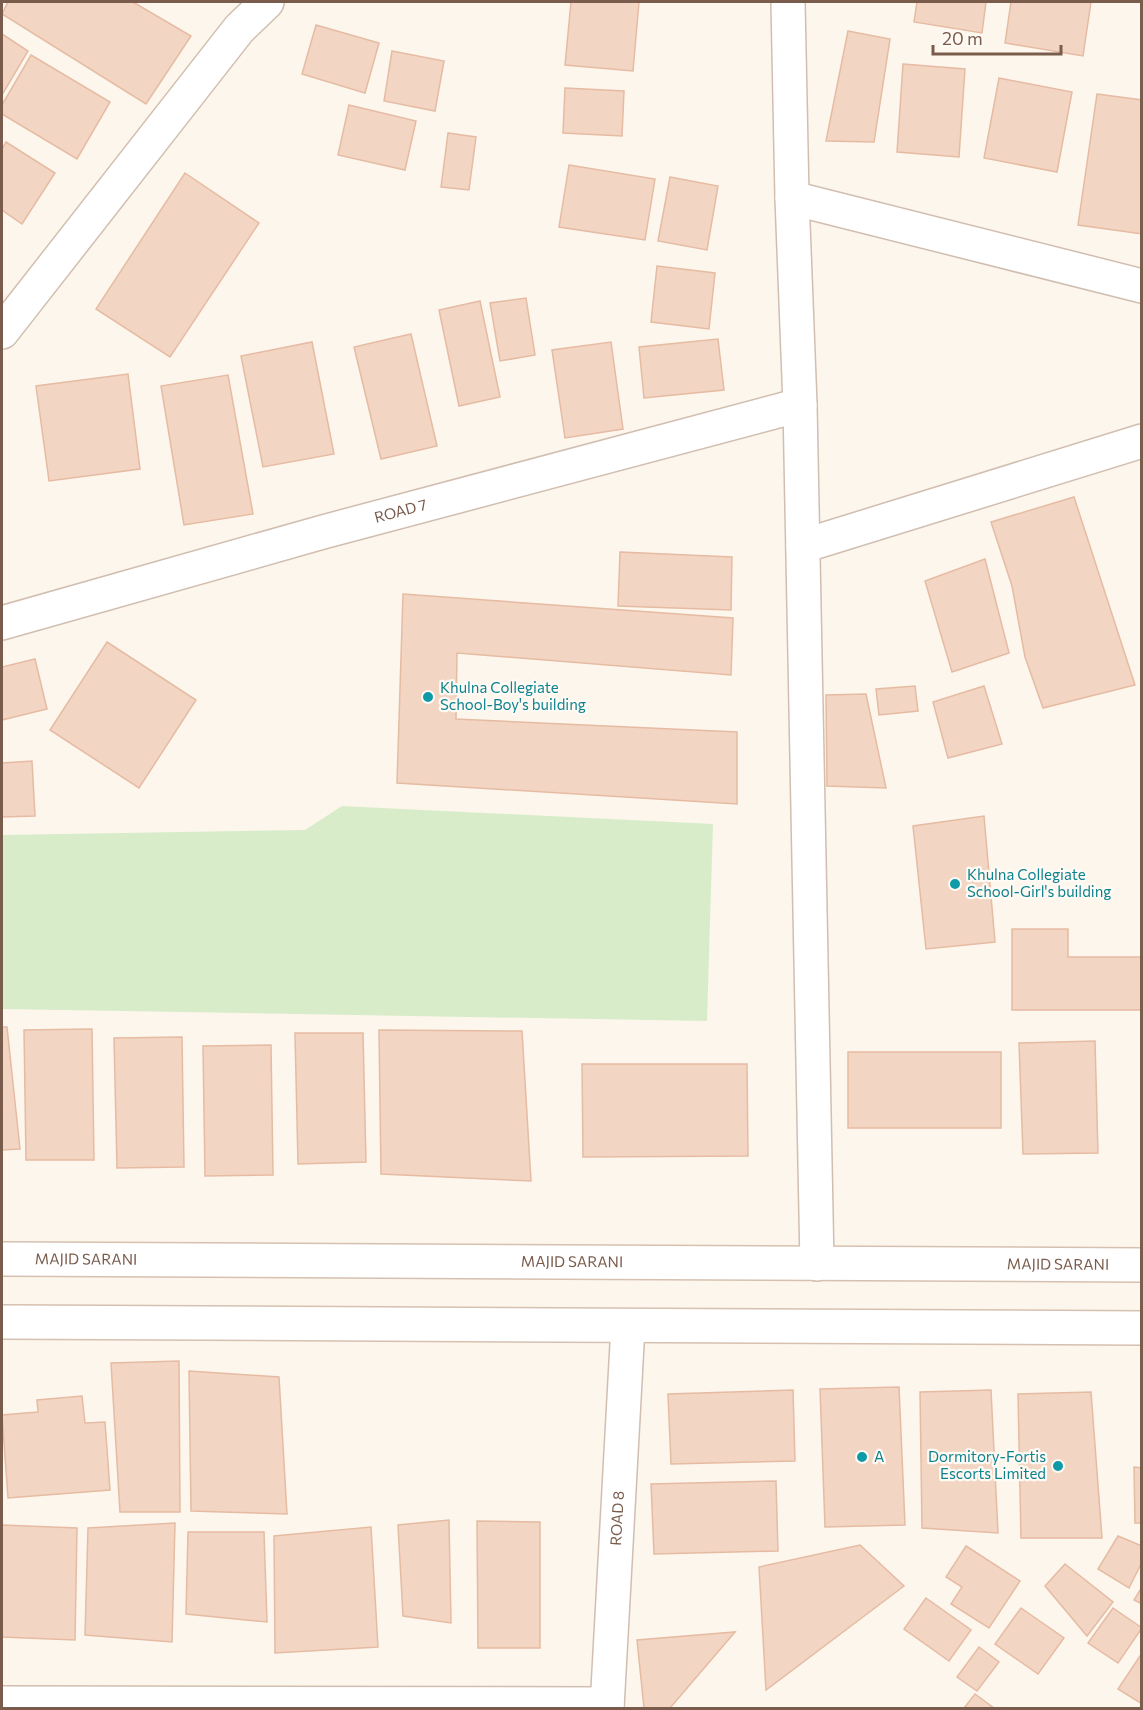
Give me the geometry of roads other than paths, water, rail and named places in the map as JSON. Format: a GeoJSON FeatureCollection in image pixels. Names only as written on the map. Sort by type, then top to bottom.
{"type":"FeatureCollection","features":[{"type":"Feature","properties":{"kind":"street"},"geometry":{"type":"LineString","coordinates":[[2,332],[239,29],[267,2]]}},
{"type":"Feature","properties":{"kind":"street"},"geometry":{"type":"LineString","coordinates":[[788,2],[792,198],[800,405],[817,1264]]}},
{"type":"Feature","properties":{"kind":"street"},"geometry":{"type":"LineString","coordinates":[[792,198],[1142,286]]}},
{"type":"Feature","properties":{"kind":"street","name":"ROAD 7"},"geometry":{"type":"LineString","coordinates":[[2,623],[323,532],[800,405]]}},
{"type":"Feature","properties":{"kind":"street"},"geometry":{"type":"LineString","coordinates":[[803,546],[1142,441]]}},
{"type":"Feature","properties":{"kind":"street","name":"MAJID SARANI"},"geometry":{"type":"LineString","coordinates":[[2,1259],[1142,1265]]}},
{"type":"Feature","properties":{"kind":"street"},"geometry":{"type":"LineString","coordinates":[[2,1322],[1142,1328]]}},
{"type":"Feature","properties":{"kind":"street","name":"ROAD 8"},"geometry":{"type":"LineString","coordinates":[[607,1706],[628,1326]]}},
{"type":"Feature","properties":{"kind":"street"},"geometry":{"type":"LineString","coordinates":[[2,1703],[607,1706]]}},
{"type":"Feature","properties":{"kind":"place","name":"Khulna Collegiate School-Boy's building"},"geometry":{"type":"Point","coordinates":[428,697]}},
{"type":"Feature","properties":{"kind":"place","name":"Khulna Collegiate School-Girl's building"},"geometry":{"type":"Point","coordinates":[955,884]}},
{"type":"Feature","properties":{"kind":"place","name":"A"},"geometry":{"type":"Point","coordinates":[862,1457]}},
{"type":"Feature","properties":{"kind":"place","name":"Dormitory-Fortis Escorts Limited"},"geometry":{"type":"Point","coordinates":[1058,1466]}}]}
